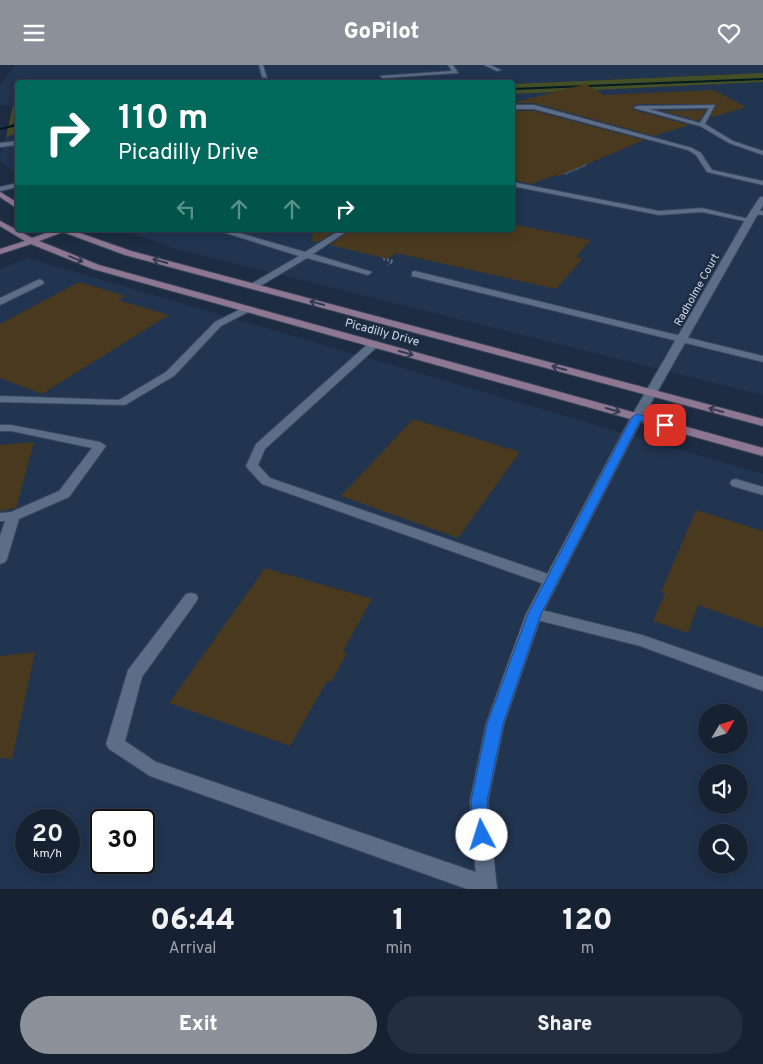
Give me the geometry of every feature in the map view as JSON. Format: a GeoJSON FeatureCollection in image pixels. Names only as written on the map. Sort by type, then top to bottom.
{"type":"FeatureCollection","features":[{"type":"Feature","properties":{"kind":"street"},"geometry":{"type":"LineString","coordinates":[[261,65],[265,77]]}},
{"type":"Feature","properties":{"kind":"street"},"geometry":{"type":"LineString","coordinates":[[383,76],[456,72],[450,65]]}},
{"type":"Feature","properties":{"kind":"street"},"geometry":{"type":"LineString","coordinates":[[486,65],[498,70]]}},
{"type":"Feature","properties":{"kind":"street"},"geometry":{"type":"LineString","coordinates":[[702,125],[713,105],[637,108],[702,125],[731,141],[763,153]]}},
{"type":"Feature","properties":{"kind":"street"},"geometry":{"type":"LineString","coordinates":[[515,107],[534,107],[673,144],[699,153],[709,171],[763,183]]}},
{"type":"Feature","properties":{"kind":"street"},"geometry":{"type":"LineString","coordinates":[[0,145],[15,143]]}},
{"type":"Feature","properties":{"kind":"street"},"geometry":{"type":"LineString","coordinates":[[515,185],[659,213],[702,211],[755,215]]}},
{"type":"Feature","properties":{"kind":"street"},"geometry":{"type":"LineString","coordinates":[[0,189],[15,186]]}},
{"type":"Feature","properties":{"kind":"street"},"geometry":{"type":"LineString","coordinates":[[0,194],[15,205]]}},
{"type":"Feature","properties":{"kind":"street","name":"Radholme Court"},"geometry":{"type":"LineString","coordinates":[[487,887],[479,801],[495,724],[534,614],[637,417],[763,199]]}},
{"type":"Feature","properties":{"kind":"street","name":"Picadilly Drive"},"geometry":{"type":"LineString","coordinates":[[0,223],[15,232]]}},
{"type":"Feature","properties":{"kind":"street","name":"Picadilly Drive"},"geometry":{"type":"LineString","coordinates":[[16,232],[31,241],[96,267],[763,452]]}},
{"type":"Feature","properties":{"kind":"street"},"geometry":{"type":"LineString","coordinates":[[0,252],[58,232]]}},
{"type":"Feature","properties":{"kind":"street","name":"Picadilly Drive"},"geometry":{"type":"LineString","coordinates":[[70,232],[128,253],[763,423]]}},
{"type":"Feature","properties":{"kind":"street"},"geometry":{"type":"LineString","coordinates":[[227,232],[368,272]]}},
{"type":"Feature","properties":{"kind":"street"},"geometry":{"type":"LineString","coordinates":[[254,286],[342,232]]}},
{"type":"Feature","properties":{"kind":"street"},"geometry":{"type":"LineString","coordinates":[[415,274],[763,359]]}},
{"type":"Feature","properties":{"kind":"street"},"geometry":{"type":"LineString","coordinates":[[0,302],[40,282]]}},
{"type":"Feature","properties":{"kind":"street"},"geometry":{"type":"LineString","coordinates":[[0,399],[121,403],[170,374],[218,324],[247,309]]}},
{"type":"Feature","properties":{"kind":"street"},"geometry":{"type":"LineString","coordinates":[[374,344],[260,447],[252,466],[266,481],[552,581]]}},
{"type":"Feature","properties":{"kind":"street"},"geometry":{"type":"LineString","coordinates":[[0,428],[11,428],[100,446],[64,494],[7,517],[0,559]]}},
{"type":"Feature","properties":{"kind":"street"},"geometry":{"type":"LineString","coordinates":[[736,483],[763,491]]}},
{"type":"Feature","properties":{"kind":"street"},"geometry":{"type":"LineString","coordinates":[[191,598],[134,675],[115,745],[150,768],[487,887]]}},
{"type":"Feature","properties":{"kind":"street"},"geometry":{"type":"LineString","coordinates":[[534,614],[642,641],[763,684]]}},
{"type":"Feature","properties":{"kind":"shaded area"},"geometry":{"type":"Polygon","coordinates":[[[15,65],[763,65],[763,73],[515,84],[515,80],[15,80],[15,105],[0,105],[0,85],[15,65]]]}},
{"type":"Feature","properties":{"kind":"shaded area"},"geometry":{"type":"Polygon","coordinates":[[[763,82],[763,395],[170,247],[129,232],[515,232],[515,94],[763,82]]]}},
{"type":"Feature","properties":{"kind":"shaded area"},"geometry":{"type":"Polygon","coordinates":[[[15,134],[15,173],[0,161],[6,137],[15,134]]]}},
{"type":"Feature","properties":{"kind":"shaded area"},"geometry":{"type":"Polygon","coordinates":[[[27,258],[763,474],[763,889],[0,889],[0,269],[27,258]]]}},
{"type":"Feature","properties":{"kind":"green space"},"geometry":{"type":"Polygon","coordinates":[[[763,73],[763,82],[515,94],[515,84],[763,73]]]}},
{"type":"Feature","properties":{"kind":"green space"},"geometry":{"type":"Polygon","coordinates":[[[13,105],[15,105],[15,134],[6,137],[13,105]]]}},
{"type":"Feature","properties":{"kind":"building"},"geometry":{"type":"Polygon","coordinates":[[[586,84],[604,95],[714,90],[746,107],[710,118],[716,104],[636,104],[632,108],[634,110],[689,125],[654,136],[534,103],[515,102],[586,84]]]}},
{"type":"Feature","properties":{"kind":"building"},"geometry":{"type":"Polygon","coordinates":[[[706,110],[699,121],[662,111],[706,110]]]}},
{"type":"Feature","properties":{"kind":"building"},"geometry":{"type":"Polygon","coordinates":[[[515,111],[534,111],[644,140],[559,176],[556,175],[532,184],[515,181],[515,111]]]}},
{"type":"Feature","properties":{"kind":"building"},"geometry":{"type":"Polygon","coordinates":[[[515,225],[591,240],[576,257],[583,258],[556,289],[396,253],[388,259],[330,245],[348,232],[515,232],[515,225]]]}},
{"type":"Feature","properties":{"kind":"building"},"geometry":{"type":"Polygon","coordinates":[[[313,232],[333,232],[318,242],[312,241],[313,232]]]}},
{"type":"Feature","properties":{"kind":"building"},"geometry":{"type":"Polygon","coordinates":[[[79,282],[126,296],[118,300],[169,315],[42,394],[0,378],[0,324],[79,282]]]}},
{"type":"Feature","properties":{"kind":"building"},"geometry":{"type":"Polygon","coordinates":[[[413,419],[520,452],[458,538],[341,496],[413,419]]]}},
{"type":"Feature","properties":{"kind":"building"},"geometry":{"type":"Polygon","coordinates":[[[34,442],[16,508],[0,511],[0,445],[34,442]]]}},
{"type":"Feature","properties":{"kind":"building"},"geometry":{"type":"Polygon","coordinates":[[[696,510],[763,531],[763,628],[698,605],[688,633],[653,621],[665,593],[661,592],[696,510]]]}},
{"type":"Feature","properties":{"kind":"building"},"geometry":{"type":"Polygon","coordinates":[[[265,568],[372,599],[343,651],[347,653],[331,682],[327,681],[290,746],[169,703],[265,568]]]}},
{"type":"Feature","properties":{"kind":"building"},"geometry":{"type":"Polygon","coordinates":[[[35,652],[12,759],[0,758],[0,656],[35,652]]]}},
{"type":"Feature","properties":{"kind":"waterway"},"geometry":{"type":"LineString","coordinates":[[515,89],[763,79]]}},
{"type":"Feature","properties":{"kind":"waterway"},"geometry":{"type":"LineString","coordinates":[[0,129],[15,125]]}},
{"type":"Feature","properties":{"kind":"route"},"geometry":{"type":"LineString","coordinates":[[482,835],[479,801],[495,724],[534,614],[637,417],[665,425]]}}]}
